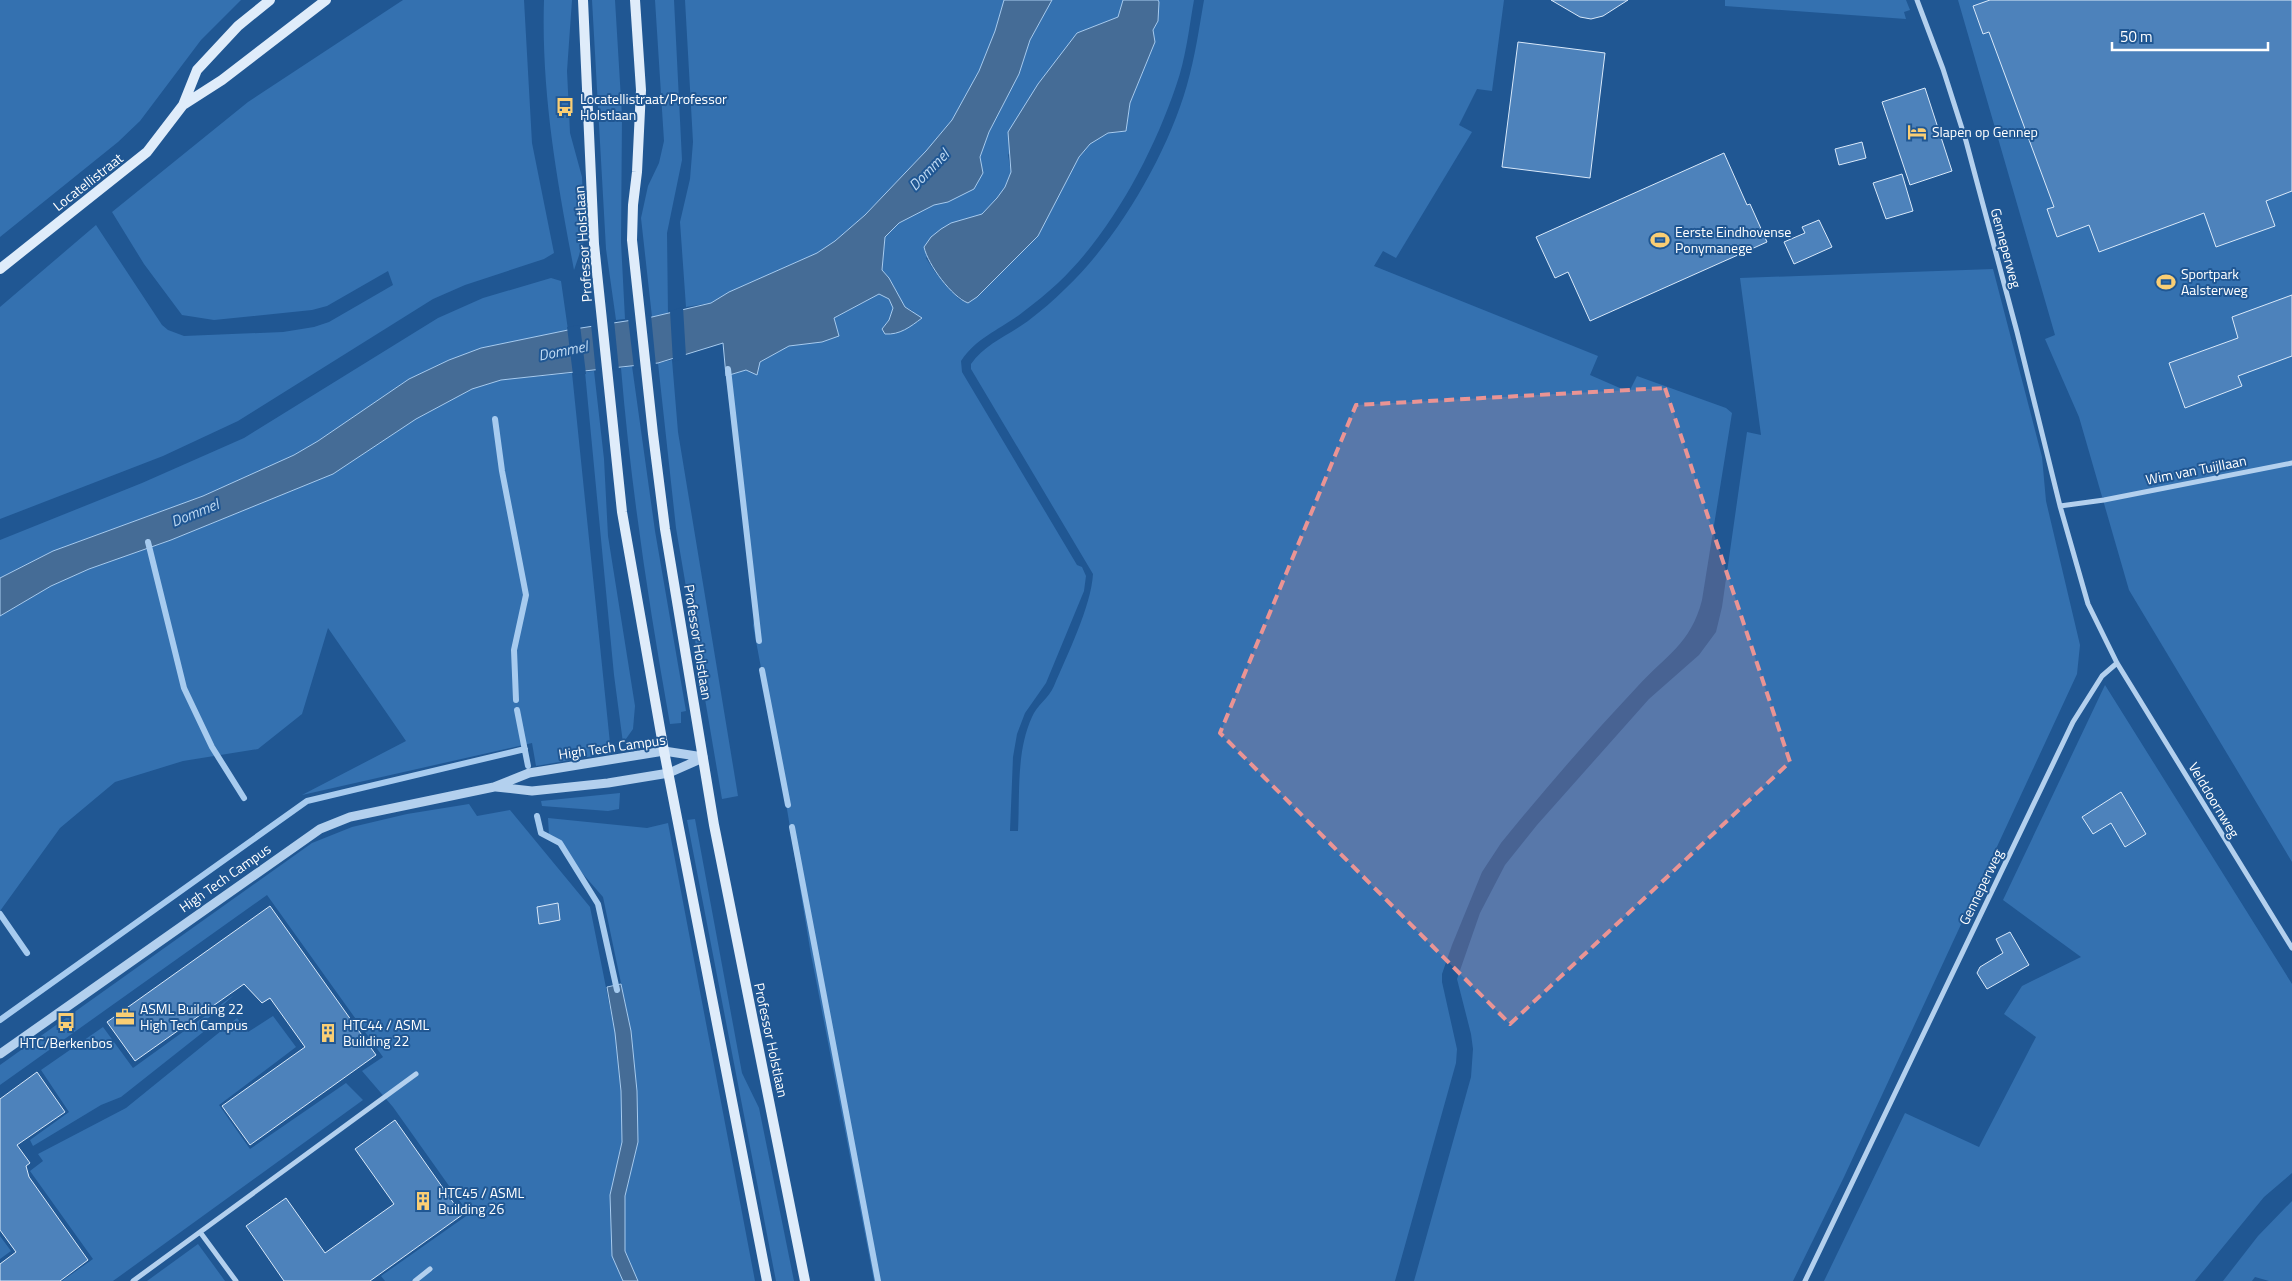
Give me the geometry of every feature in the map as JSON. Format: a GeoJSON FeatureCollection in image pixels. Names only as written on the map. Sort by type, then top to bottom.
{"type":"FeatureCollection","features":[{"type":"Feature","properties":{"kind":"main road","name":"Locatellistraat"},"geometry":{"type":"LineString","coordinates":[[0,269],[148,152],[183,105],[197,70],[238,26],[270,0]]}},
{"type":"Feature","properties":{"kind":"main road","name":"Locatellistraat"},"geometry":{"type":"LineString","coordinates":[[183,105],[222,80],[326,0]]}},
{"type":"Feature","properties":{"kind":"main road","name":"Professor Holstlaan"},"geometry":{"type":"LineString","coordinates":[[583,0],[594,244],[622,512],[664,751],[767,1281]]}},
{"type":"Feature","properties":{"kind":"main road","name":"Professor Holstlaan"},"geometry":{"type":"LineString","coordinates":[[635,0],[641,90],[632,240],[665,530],[728,898],[805,1281]]}},
{"type":"Feature","properties":{"kind":"street","name":"Genneperweg"},"geometry":{"type":"LineString","coordinates":[[1805,1281],[2073,722],[2102,676],[2117,663],[2088,604],[2060,506],[2017,332],[1966,141],[1943,69],[1917,0]]}},
{"type":"Feature","properties":{"kind":"street","name":"Wim van Tuijllaan"},"geometry":{"type":"LineString","coordinates":[[2060,506],[2104,500],[2292,463]]}},
{"type":"Feature","properties":{"kind":"street","name":"Velddoornweg"},"geometry":{"type":"LineString","coordinates":[[2117,663],[2292,948]]}},
{"type":"Feature","properties":{"kind":"street","name":"High Tech Campus"},"geometry":{"type":"LineString","coordinates":[[0,1054],[320,829],[350,816],[494,787],[529,773],[664,751],[703,757]]}},
{"type":"Feature","properties":{"kind":"street","name":"High Tech Campus"},"geometry":{"type":"LineString","coordinates":[[494,787],[532,791],[608,783],[669,773],[703,757]]}},
{"type":"Feature","properties":{"kind":"street"},"geometry":{"type":"LineString","coordinates":[[133,1281],[416,1074]]}},
{"type":"Feature","properties":{"kind":"street"},"geometry":{"type":"LineString","coordinates":[[200,1232],[236,1281]]}},
{"type":"Feature","properties":{"kind":"street"},"geometry":{"type":"LineString","coordinates":[[415,1281],[430,1269]]}},
{"type":"Feature","properties":{"kind":"highlighted area"},"geometry":{"type":"Polygon","coordinates":[[[1665,388],[1790,762],[1510,1024],[1220,733],[1356,405],[1665,388]]]}},
{"type":"Feature","properties":{"kind":"shaded area"},"geometry":{"type":"Polygon","coordinates":[[[0,0],[241,0],[201,40],[140,121],[118,142],[0,237],[0,0]]]}},
{"type":"Feature","properties":{"kind":"shaded area"},"geometry":{"type":"Polygon","coordinates":[[[403,0],[524,0],[532,143],[554,253],[544,259],[465,285],[433,299],[238,421],[163,456],[0,519],[0,307],[96,225],[162,325],[168,330],[184,336],[283,332],[314,327],[329,322],[393,285],[388,271],[327,306],[312,310],[214,320],[182,315],[144,264],[112,212],[248,102],[403,0]]]}},
{"type":"Feature","properties":{"kind":"shaded area"},"geometry":{"type":"Polygon","coordinates":[[[544,0],[572,0],[567,71],[570,133],[582,177],[585,238],[574,270],[556,170],[548,102],[545,68],[544,0]]]}},
{"type":"Feature","properties":{"kind":"shaded area"},"geometry":{"type":"Polygon","coordinates":[[[592,0],[615,0],[622,116],[621,242],[625,319],[616,320],[606,249],[592,0]]]}},
{"type":"Feature","properties":{"kind":"shaded area"},"geometry":{"type":"Polygon","coordinates":[[[655,0],[674,0],[682,160],[667,233],[668,314],[652,317],[641,218],[648,186],[659,163],[664,141],[655,0]]]}},
{"type":"Feature","properties":{"kind":"shaded area"},"geometry":{"type":"Polygon","coordinates":[[[685,0],[1004,0],[995,31],[979,71],[952,120],[926,151],[865,215],[835,241],[817,253],[729,292],[711,303],[686,307],[680,222],[690,179],[693,142],[685,0]]]}},
{"type":"Feature","properties":{"kind":"shaded area"},"geometry":{"type":"Polygon","coordinates":[[[1052,0],[1123,0],[1119,17],[1077,33],[1008,155],[1011,172],[1005,187],[997,198],[982,214],[951,223],[926,258],[935,272],[960,300],[1038,236],[1079,157],[1090,143],[1108,133],[1126,130],[1130,103],[1155,42],[1153,30],[1158,21],[1158,0],[1194,0],[1187,43],[1176,86],[1143,165],[1113,217],[1096,241],[1058,283],[1023,312],[982,339],[961,361],[962,372],[1077,565],[1082,567],[1086,576],[1084,591],[1046,683],[1025,713],[1017,734],[1013,757],[1010,831],[1018,831],[1021,759],[1027,730],[1034,713],[1052,690],[1072,646],[1088,601],[1093,574],[971,369],[971,364],[983,351],[1028,321],[1061,293],[1085,269],[1122,221],[1154,167],[1178,112],[1187,85],[1197,43],[1204,0],[1504,0],[1492,91],[1477,89],[1459,125],[1472,132],[1396,258],[1383,251],[1374,266],[1598,356],[1590,375],[1629,392],[1637,376],[1726,408],[1732,413],[1702,600],[1691,628],[1676,648],[1585,744],[1501,843],[1482,872],[1452,945],[1442,974],[1442,982],[1457,1049],[1456,1063],[1395,1281],[874,1281],[810,949],[784,791],[753,625],[755,615],[726,376],[746,370],[789,346],[822,342],[839,336],[834,318],[879,294],[889,299],[893,308],[889,320],[882,329],[913,311],[905,307],[889,278],[882,270],[885,237],[899,223],[934,205],[948,202],[983,173],[980,157],[989,132],[1019,74],[1030,40],[1052,0]]]}},
{"type":"Feature","properties":{"kind":"shaded area"},"geometry":{"type":"Polygon","coordinates":[[[1725,0],[1906,0],[1910,10],[1904,12],[1906,19],[1725,6],[1725,0]]]}},
{"type":"Feature","properties":{"kind":"shaded area","name":"Sportpark Aalsterweg"},"geometry":{"type":"Polygon","coordinates":[[[1958,0],[2292,0],[2292,862],[2129,590],[2079,417],[2045,339],[2055,335],[1958,0]]]}},
{"type":"Feature","properties":{"kind":"shaded area"},"geometry":{"type":"Polygon","coordinates":[[[1993,269],[2042,457],[2046,501],[2080,645],[2077,674],[1844,1177],[1793,1281],[1414,1281],[1471,1077],[1473,1049],[1471,1034],[1457,979],[1480,913],[1505,865],[1537,825],[1649,699],[1699,655],[1716,632],[1722,607],[1747,432],[1761,435],[1740,278],[1993,269]]]}},
{"type":"Feature","properties":{"kind":"shaded area"},"geometry":{"type":"Polygon","coordinates":[[[551,278],[561,281],[568,330],[481,348],[449,360],[409,379],[318,441],[294,455],[203,496],[53,551],[0,578],[0,540],[142,483],[244,438],[438,318],[483,298],[551,278]]]}},
{"type":"Feature","properties":{"kind":"shaded area"},"geometry":{"type":"Polygon","coordinates":[[[672,360],[678,432],[738,796],[722,799],[676,528],[658,363],[672,360]]]}},
{"type":"Feature","properties":{"kind":"shaded area"},"geometry":{"type":"Polygon","coordinates":[[[632,366],[655,531],[686,711],[681,712],[681,723],[670,724],[641,547],[621,368],[632,366]]]}},
{"type":"Feature","properties":{"kind":"shaded area"},"geometry":{"type":"Polygon","coordinates":[[[594,371],[604,459],[608,536],[635,706],[633,729],[623,743],[614,675],[585,372],[594,371]]]}},
{"type":"Feature","properties":{"kind":"shaded area"},"geometry":{"type":"Polygon","coordinates":[[[572,373],[611,753],[536,766],[532,743],[302,795],[406,741],[328,628],[302,714],[258,749],[183,761],[115,782],[60,828],[0,911],[0,616],[51,586],[89,569],[171,540],[333,474],[416,419],[472,389],[501,380],[572,373]]]}},
{"type":"Feature","properties":{"kind":"shaded area"},"geometry":{"type":"Polygon","coordinates":[[[2105,685],[2292,984],[2292,1173],[2264,1197],[2195,1281],[1824,1281],[1905,1113],[1979,1147],[2036,1037],[2004,1014],[2022,986],[2081,957],[2003,900],[2105,685]]]}},
{"type":"Feature","properties":{"kind":"shaded area"},"geometry":{"type":"Polygon","coordinates":[[[620,793],[619,809],[608,811],[542,806],[541,801],[620,793]]]}},
{"type":"Feature","properties":{"kind":"shaded area"},"geometry":{"type":"Polygon","coordinates":[[[469,804],[477,816],[510,810],[590,907],[615,1033],[621,1091],[622,1142],[610,1195],[612,1256],[623,1281],[385,1281],[381,1276],[469,1214],[393,1107],[362,1071],[383,1057],[267,895],[0,1085],[0,1065],[312,843],[352,827],[407,814],[469,804]]]}},
{"type":"Feature","properties":{"kind":"shaded area"},"geometry":{"type":"Polygon","coordinates":[[[548,818],[647,828],[668,823],[755,1281],[638,1281],[625,1251],[625,1196],[638,1142],[637,1091],[631,1031],[603,897],[549,835],[548,818]]]}},
{"type":"Feature","properties":{"kind":"shaded area"},"geometry":{"type":"Polygon","coordinates":[[[695,819],[742,1073],[759,1108],[794,1281],[776,1281],[687,820],[695,819]]]}},
{"type":"Feature","properties":{"kind":"shaded area"},"geometry":{"type":"Polygon","coordinates":[[[234,995],[203,1023],[207,1029],[121,1097],[101,1105],[33,1146],[30,1140],[69,1112],[41,1070],[103,1027],[133,1068],[234,995]]]}},
{"type":"Feature","properties":{"kind":"shaded area"},"geometry":{"type":"Polygon","coordinates":[[[273,1016],[296,1047],[219,1105],[250,1149],[346,1083],[363,1100],[113,1281],[62,1281],[93,1259],[30,1171],[43,1161],[38,1154],[126,1108],[237,1018],[248,1032],[273,1016]]]}},
{"type":"Feature","properties":{"kind":"shaded area"},"geometry":{"type":"Polygon","coordinates":[[[2292,1201],[2292,1281],[2269,1281],[2255,1277],[2252,1281],[2223,1281],[2258,1236],[2292,1201]]]}},
{"type":"Feature","properties":{"kind":"shaded area"},"geometry":{"type":"Polygon","coordinates":[[[0,1236],[11,1251],[0,1259],[0,1236]]]}},
{"type":"Feature","properties":{"kind":"shaded area"},"geometry":{"type":"Polygon","coordinates":[[[198,1244],[225,1281],[147,1281],[198,1244]]]}},
{"type":"Feature","properties":{"kind":"water","name":"Dommel"},"geometry":{"type":"Polygon","coordinates":[[[1004,0],[1052,0],[1030,40],[1019,74],[989,132],[980,157],[983,173],[974,189],[948,202],[934,205],[899,223],[885,237],[882,270],[889,278],[905,307],[922,318],[909,327],[900,332],[885,334],[882,329],[889,320],[893,308],[889,299],[879,294],[834,318],[839,336],[822,342],[789,346],[760,362],[757,375],[746,370],[726,376],[723,343],[658,363],[501,380],[472,389],[416,419],[333,474],[171,540],[89,569],[51,586],[0,616],[0,578],[53,551],[203,496],[294,455],[318,441],[409,379],[449,360],[481,348],[568,330],[652,317],[711,303],[729,292],[817,253],[835,241],[865,215],[926,151],[952,120],[979,71],[995,31],[1004,0]]]}},
{"type":"Feature","properties":{"kind":"water"},"geometry":{"type":"Polygon","coordinates":[[[1123,0],[1158,0],[1159,2],[1158,21],[1153,30],[1155,42],[1130,103],[1126,131],[1108,133],[1090,144],[1079,157],[1038,236],[977,297],[968,303],[962,300],[935,271],[924,247],[931,237],[941,229],[951,223],[982,214],[997,198],[1005,187],[1011,172],[1008,132],[1038,84],[1077,33],[1118,17],[1123,0]]]}},
{"type":"Feature","properties":{"kind":"water"},"geometry":{"type":"Polygon","coordinates":[[[621,984],[631,1031],[637,1091],[638,1142],[625,1196],[625,1251],[638,1281],[623,1281],[612,1256],[610,1195],[622,1142],[621,1091],[615,1033],[607,987],[621,984]]]}},
{"type":"Feature","properties":{"kind":"pier"},"geometry":{"type":"Polygon","coordinates":[[[683,307],[686,357],[673,362],[670,311],[683,307]]]}},
{"type":"Feature","properties":{"kind":"pier"},"geometry":{"type":"Polygon","coordinates":[[[651,315],[656,366],[634,368],[628,318],[651,315]]]}},
{"type":"Feature","properties":{"kind":"pier"},"geometry":{"type":"Polygon","coordinates":[[[614,320],[619,370],[596,373],[591,324],[614,320]]]}},
{"type":"Feature","properties":{"kind":"pier"},"geometry":{"type":"Polygon","coordinates":[[[580,325],[586,374],[573,375],[567,327],[580,325]]]}},
{"type":"Feature","properties":{"kind":"building"},"geometry":{"type":"Polygon","coordinates":[[[1551,0],[1628,0],[1603,16],[1591,19],[1580,17],[1551,0]]]}},
{"type":"Feature","properties":{"kind":"building"},"geometry":{"type":"Polygon","coordinates":[[[1990,0],[2292,0],[2292,191],[2266,201],[2275,226],[2216,247],[2204,213],[2099,252],[2089,225],[2057,237],[2047,209],[2054,207],[1989,32],[1983,34],[1973,6],[1990,0]]]}},
{"type":"Feature","properties":{"kind":"building"},"geometry":{"type":"Polygon","coordinates":[[[1518,42],[1605,53],[1590,178],[1502,167],[1518,42]]]}},
{"type":"Feature","properties":{"kind":"building"},"geometry":{"type":"Polygon","coordinates":[[[1925,88],[1952,171],[1910,185],[1882,102],[1925,88]]]}},
{"type":"Feature","properties":{"kind":"building"},"geometry":{"type":"Polygon","coordinates":[[[1862,142],[1866,158],[1839,165],[1835,149],[1862,142]]]}},
{"type":"Feature","properties":{"kind":"building","name":"Eerste Eindhovense Ponymanege"},"geometry":{"type":"Polygon","coordinates":[[[1724,153],[1747,205],[1750,204],[1767,242],[1590,321],[1568,272],[1555,278],[1536,237],[1724,153]]]}},
{"type":"Feature","properties":{"kind":"building"},"geometry":{"type":"Polygon","coordinates":[[[1902,174],[1913,211],[1886,219],[1873,183],[1902,174]]]}},
{"type":"Feature","properties":{"kind":"building"},"geometry":{"type":"Polygon","coordinates":[[[1819,220],[1832,247],[1794,264],[1784,242],[1805,233],[1802,227],[1819,220]]]}},
{"type":"Feature","properties":{"kind":"building"},"geometry":{"type":"Polygon","coordinates":[[[2292,295],[2292,356],[2238,376],[2242,386],[2185,408],[2169,363],[2238,338],[2232,317],[2292,295]]]}},
{"type":"Feature","properties":{"kind":"building"},"geometry":{"type":"Polygon","coordinates":[[[2121,792],[2146,834],[2125,847],[2111,823],[2093,834],[2082,817],[2121,792]]]}},
{"type":"Feature","properties":{"kind":"building"},"geometry":{"type":"Polygon","coordinates":[[[558,903],[560,920],[539,924],[537,907],[558,903]]]}},
{"type":"Feature","properties":{"kind":"building","name":"HTC44 / ASML Building 22"},"geometry":{"type":"Polygon","coordinates":[[[270,906],[376,1055],[250,1145],[222,1106],[305,1047],[270,998],[262,1003],[244,984],[135,1061],[107,1022],[270,906]]]}},
{"type":"Feature","properties":{"kind":"building"},"geometry":{"type":"Polygon","coordinates":[[[2010,932],[2029,965],[1987,989],[1977,973],[1980,967],[2003,953],[1996,939],[2010,932]]]}},
{"type":"Feature","properties":{"kind":"building"},"geometry":{"type":"Polygon","coordinates":[[[37,1072],[65,1112],[17,1145],[30,1163],[26,1166],[29,1177],[88,1260],[60,1281],[0,1281],[0,1264],[16,1252],[0,1230],[0,1099],[37,1072]]]}},
{"type":"Feature","properties":{"kind":"building","name":"HTC45 / ASML Building 26"},"geometry":{"type":"Polygon","coordinates":[[[395,1120],[462,1215],[370,1281],[284,1281],[246,1226],[286,1198],[325,1253],[394,1204],[355,1149],[395,1120]]]}},
{"type":"Feature","properties":{"kind":"waterway"},"geometry":{"type":"LineString","coordinates":[[728,369],[759,641]]}},
{"type":"Feature","properties":{"kind":"waterway"},"geometry":{"type":"LineString","coordinates":[[495,419],[502,471],[526,595],[514,650],[516,700]]}},
{"type":"Feature","properties":{"kind":"waterway"},"geometry":{"type":"LineString","coordinates":[[148,542],[184,688],[212,747],[244,798]]}},
{"type":"Feature","properties":{"kind":"waterway"},"geometry":{"type":"LineString","coordinates":[[762,670],[788,805]]}},
{"type":"Feature","properties":{"kind":"waterway"},"geometry":{"type":"LineString","coordinates":[[517,710],[528,766]]}},
{"type":"Feature","properties":{"kind":"waterway"},"geometry":{"type":"LineString","coordinates":[[0,1020],[307,801],[525,749]]}},
{"type":"Feature","properties":{"kind":"waterway"},"geometry":{"type":"LineString","coordinates":[[537,816],[541,833],[560,843],[598,904],[617,990]]}},
{"type":"Feature","properties":{"kind":"waterway"},"geometry":{"type":"LineString","coordinates":[[792,827],[878,1281]]}},
{"type":"Feature","properties":{"kind":"waterway"},"geometry":{"type":"LineString","coordinates":[[0,914],[27,953]]}},
{"type":"Feature","properties":{"kind":"place","name":"Locatellistraat/Professor Holstlaan"},"geometry":{"type":"Point","coordinates":[565,107]}},
{"type":"Feature","properties":{"kind":"place","name":"Slapen op Gennep"},"geometry":{"type":"Point","coordinates":[1917,132]}},
{"type":"Feature","properties":{"kind":"place","name":"Eerste Eindhovense Ponymanege"},"geometry":{"type":"Point","coordinates":[1660,240]}},
{"type":"Feature","properties":{"kind":"place","name":"Sportpark Aalsterweg"},"geometry":{"type":"Point","coordinates":[2166,282]}},
{"type":"Feature","properties":{"kind":"place","name":"ASML Building 22 High Tech Campus"},"geometry":{"type":"Point","coordinates":[125,1017]}},
{"type":"Feature","properties":{"kind":"place","name":"HTC/Berkenbos"},"geometry":{"type":"Point","coordinates":[66,1022]}},
{"type":"Feature","properties":{"kind":"place","name":"HTC44 / ASML Building 22"},"geometry":{"type":"Point","coordinates":[328,1033]}},
{"type":"Feature","properties":{"kind":"place","name":"HTC45 / ASML Building 26"},"geometry":{"type":"Point","coordinates":[423,1201]}}]}
